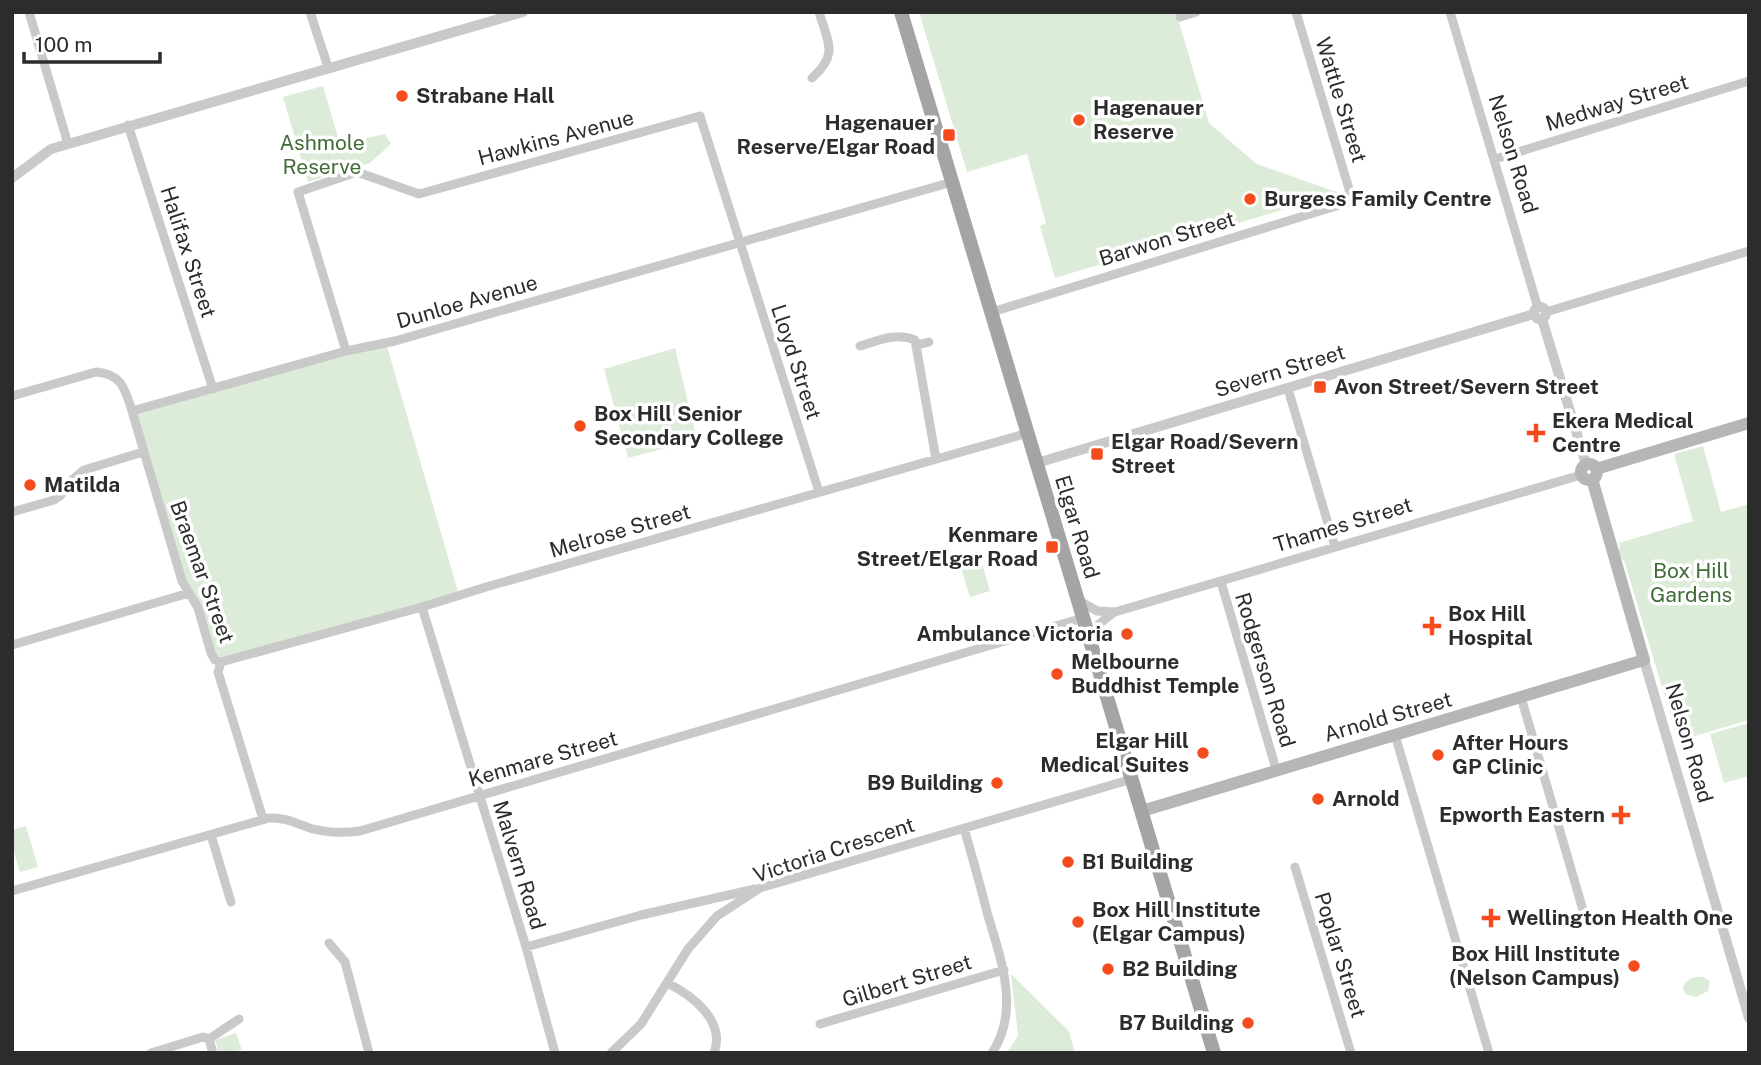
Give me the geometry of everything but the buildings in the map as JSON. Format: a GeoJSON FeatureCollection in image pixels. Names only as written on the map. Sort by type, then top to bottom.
{"type":"FeatureCollection","features":[{"type":"Feature","properties":{"kind":"main road","name":"Elgar Road"},"geometry":{"type":"LineString","coordinates":[[901,12],[1214,1053]]}},
{"type":"Feature","properties":{"kind":"main road","name":"Thames Street"},"geometry":{"type":"LineString","coordinates":[[1589,472],[1749,423]]}},
{"type":"Feature","properties":{"kind":"main road","name":"Nelson Road"},"geometry":{"type":"LineString","coordinates":[[1589,472],[1644,660]]}},
{"type":"Feature","properties":{"kind":"main road","name":"Arnold Street"},"geometry":{"type":"LineString","coordinates":[[1142,811],[1644,660]]}},
{"type":"Feature","properties":{"kind":"street"},"geometry":{"type":"LineString","coordinates":[[29,12],[68,144]]}},
{"type":"Feature","properties":{"kind":"street"},"geometry":{"type":"LineString","coordinates":[[310,12],[328,67]]}},
{"type":"Feature","properties":{"kind":"street"},"geometry":{"type":"LineString","coordinates":[[12,178],[51,149],[523,12]]}},
{"type":"Feature","properties":{"kind":"street"},"geometry":{"type":"LineString","coordinates":[[812,78],[826,65],[830,50],[819,12]]}},
{"type":"Feature","properties":{"kind":"street"},"geometry":{"type":"LineString","coordinates":[[1180,17],[1196,12]]}},
{"type":"Feature","properties":{"kind":"street","name":"Wattle Street"},"geometry":{"type":"LineString","coordinates":[[1296,12],[1350,198]]}},
{"type":"Feature","properties":{"kind":"street","name":"Nelson Road"},"geometry":{"type":"LineString","coordinates":[[1450,12],[1589,472]]}},
{"type":"Feature","properties":{"kind":"street","name":"Medway Street"},"geometry":{"type":"LineString","coordinates":[[1495,159],[1749,81]]}},
{"type":"Feature","properties":{"kind":"street","name":"Hawkins Avenue"},"geometry":{"type":"LineString","coordinates":[[346,351],[298,192],[357,172],[419,194],[700,116],[739,242]]}},
{"type":"Feature","properties":{"kind":"street","name":"Halifax Street"},"geometry":{"type":"LineString","coordinates":[[128,125],[213,389]]}},
{"type":"Feature","properties":{"kind":"street","name":"Dunloe Avenue"},"geometry":{"type":"LineString","coordinates":[[132,411],[346,351],[398,340],[952,182]]}},
{"type":"Feature","properties":{"kind":"street","name":"Barwon Street"},"geometry":{"type":"LineString","coordinates":[[992,312],[1346,204],[1350,198]]}},
{"type":"Feature","properties":{"kind":"street","name":"Lloyd Street"},"geometry":{"type":"LineString","coordinates":[[739,242],[819,492]]}},
{"type":"Feature","properties":{"kind":"street","name":"Severn Street"},"geometry":{"type":"LineString","coordinates":[[1037,463],[1749,251]]}},
{"type":"Feature","properties":{"kind":"street"},"geometry":{"type":"LineString","coordinates":[[860,346],[905,335],[915,340],[936,459]]}},
{"type":"Feature","properties":{"kind":"street"},"geometry":{"type":"LineString","coordinates":[[917,345],[929,342]]}},
{"type":"Feature","properties":{"kind":"street"},"geometry":{"type":"LineString","coordinates":[[12,396],[96,372],[110,373],[125,387],[132,411]]}},
{"type":"Feature","properties":{"kind":"street"},"geometry":{"type":"LineString","coordinates":[[1288,389],[1335,547]]}},
{"type":"Feature","properties":{"kind":"street","name":"Braemar Street"},"geometry":{"type":"LineString","coordinates":[[132,411],[182,581],[198,608],[211,653],[215,660],[221,662],[218,672],[263,819]]}},
{"type":"Feature","properties":{"kind":"street","name":"Melrose Street"},"geometry":{"type":"LineString","coordinates":[[221,662],[1028,433]]}},
{"type":"Feature","properties":{"kind":"street"},"geometry":{"type":"LineString","coordinates":[[12,512],[54,500],[84,470],[143,452]]}},
{"type":"Feature","properties":{"kind":"street","name":"Thames Street"},"geometry":{"type":"LineString","coordinates":[[1115,612],[1589,472]]}},
{"type":"Feature","properties":{"kind":"street","name":"Rodgerson Road"},"geometry":{"type":"LineString","coordinates":[[1221,582],[1276,769]]}},
{"type":"Feature","properties":{"kind":"street"},"geometry":{"type":"LineString","coordinates":[[12,645],[190,593]]}},
{"type":"Feature","properties":{"kind":"street"},"geometry":{"type":"LineString","coordinates":[[1077,600],[1097,611],[1115,612]]}},
{"type":"Feature","properties":{"kind":"street","name":"Malvern Road"},"geometry":{"type":"LineString","coordinates":[[422,607],[526,947],[555,1053]]}},
{"type":"Feature","properties":{"kind":"street"},"geometry":{"type":"LineString","coordinates":[[1091,644],[1099,624],[1115,612]]}},
{"type":"Feature","properties":{"kind":"street","name":"Kenmare Street"},"geometry":{"type":"LineString","coordinates":[[12,891],[263,819],[282,817],[312,828],[345,833],[360,831],[1083,618]]}},
{"type":"Feature","properties":{"kind":"street","name":"Nelson Road"},"geometry":{"type":"LineString","coordinates":[[1644,660],[1749,1018]]}},
{"type":"Feature","properties":{"kind":"street"},"geometry":{"type":"LineString","coordinates":[[1521,697],[1585,916]]}},
{"type":"Feature","properties":{"kind":"street"},"geometry":{"type":"LineString","coordinates":[[1395,736],[1489,1053]]}},
{"type":"Feature","properties":{"kind":"street","name":"Victoria Crescent"},"geometry":{"type":"LineString","coordinates":[[611,1053],[641,1024],[688,949],[717,916],[760,888],[1132,779]]}},
{"type":"Feature","properties":{"kind":"street"},"geometry":{"type":"LineString","coordinates":[[964,828],[1004,970],[1006,1017],[999,1043],[992,1053]]}},
{"type":"Feature","properties":{"kind":"street"},"geometry":{"type":"LineString","coordinates":[[211,835],[231,902]]}},
{"type":"Feature","properties":{"kind":"street","name":"Poplar Street"},"geometry":{"type":"LineString","coordinates":[[1295,867],[1351,1053]]}},
{"type":"Feature","properties":{"kind":"street"},"geometry":{"type":"LineString","coordinates":[[526,947],[641,915],[760,888]]}},
{"type":"Feature","properties":{"kind":"street"},"geometry":{"type":"LineString","coordinates":[[329,943],[345,962],[369,1053]]}},
{"type":"Feature","properties":{"kind":"street","name":"Gilbert Street"},"geometry":{"type":"LineString","coordinates":[[820,1024],[1004,970]]}},
{"type":"Feature","properties":{"kind":"street"},"geometry":{"type":"LineString","coordinates":[[667,983],[687,993],[708,1015],[717,1040],[714,1053]]}},
{"type":"Feature","properties":{"kind":"street"},"geometry":{"type":"LineString","coordinates":[[209,1039],[239,1019]]}},
{"type":"Feature","properties":{"kind":"street"},"geometry":{"type":"LineString","coordinates":[[151,1053],[203,1037],[209,1039]]}},
{"type":"Feature","properties":{"kind":"street"},"geometry":{"type":"LineString","coordinates":[[209,1039],[213,1053]]}},
{"type":"Feature","properties":{"kind":"green space","name":"Hagenauer Reserve"},"geometry":{"type":"Polygon","coordinates":[[[919,12],[1176,12],[1209,123],[1257,164],[1339,193],[1055,278],[1040,226],[1046,223],[1027,154],[967,172],[919,12]]]}},
{"type":"Feature","properties":{"kind":"green space","name":"Ashmole Reserve"},"geometry":{"type":"Polygon","coordinates":[[[323,86],[340,144],[385,134],[391,144],[370,163],[308,182],[283,97],[323,86]]]}},
{"type":"Feature","properties":{"kind":"green space"},"geometry":{"type":"Polygon","coordinates":[[[386,343],[459,595],[215,660],[190,593],[132,411],[386,343]]]}},
{"type":"Feature","properties":{"kind":"green space"},"geometry":{"type":"Polygon","coordinates":[[[675,348],[697,440],[628,458],[604,369],[675,348]]]}},
{"type":"Feature","properties":{"kind":"green space","name":"Box Hill Gardens"},"geometry":{"type":"Polygon","coordinates":[[[1703,446],[1721,512],[1749,504],[1749,720],[1678,741],[1624,560],[1619,558],[1617,551],[1620,548],[1619,543],[1693,521],[1674,454],[1703,446]]]}},
{"type":"Feature","properties":{"kind":"green space"},"geometry":{"type":"Polygon","coordinates":[[[979,553],[990,591],[970,597],[958,559],[979,553]]]}},
{"type":"Feature","properties":{"kind":"green space"},"geometry":{"type":"Polygon","coordinates":[[[1749,723],[1749,776],[1724,783],[1710,734],[1749,723]]]}},
{"type":"Feature","properties":{"kind":"green space"},"geometry":{"type":"Polygon","coordinates":[[[26,826],[38,867],[20,872],[12,846],[12,830],[26,826]]]}},
{"type":"Feature","properties":{"kind":"green space"},"geometry":{"type":"Polygon","coordinates":[[[1011,974],[1069,1031],[1075,1053],[1007,1053],[1018,1035],[1011,974]]]}},
{"type":"Feature","properties":{"kind":"green space"},"geometry":{"type":"Polygon","coordinates":[[[1703,977],[1710,981],[1708,991],[1696,997],[1685,994],[1683,989],[1688,981],[1703,977]]]}},
{"type":"Feature","properties":{"kind":"green space"},"geometry":{"type":"Polygon","coordinates":[[[236,1033],[242,1050],[219,1053],[215,1040],[236,1033]]]}},
{"type":"Feature","properties":{"kind":"place","name":"Strabane Hall"},"geometry":{"type":"Point","coordinates":[402,96]}},
{"type":"Feature","properties":{"kind":"place","name":"Hagenauer Reserve"},"geometry":{"type":"Point","coordinates":[1079,120]}},
{"type":"Feature","properties":{"kind":"place","name":"Hagenauer Reserve/Elgar Road"},"geometry":{"type":"Point","coordinates":[949,135]}},
{"type":"Feature","properties":{"kind":"place","name":"Burgess Family Centre"},"geometry":{"type":"Point","coordinates":[1250,199]}},
{"type":"Feature","properties":{"kind":"place","name":"Avon Street/Severn Street"},"geometry":{"type":"Point","coordinates":[1320,387]}},
{"type":"Feature","properties":{"kind":"place","name":"Box Hill Senior Secondary College"},"geometry":{"type":"Point","coordinates":[580,426]}},
{"type":"Feature","properties":{"kind":"place","name":"Ekera Medical Centre"},"geometry":{"type":"Point","coordinates":[1536,433]}},
{"type":"Feature","properties":{"kind":"place","name":"Elgar Road/Severn Street"},"geometry":{"type":"Point","coordinates":[1097,454]}},
{"type":"Feature","properties":{"kind":"place","name":"Matilda"},"geometry":{"type":"Point","coordinates":[30,485]}},
{"type":"Feature","properties":{"kind":"place","name":"Kenmare Street/Elgar Road"},"geometry":{"type":"Point","coordinates":[1052,547]}},
{"type":"Feature","properties":{"kind":"place","name":"Box Hill Hospital"},"geometry":{"type":"Point","coordinates":[1432,626]}},
{"type":"Feature","properties":{"kind":"place","name":"Ambulance Victoria"},"geometry":{"type":"Point","coordinates":[1127,634]}},
{"type":"Feature","properties":{"kind":"place","name":"Melbourne Buddhist Temple"},"geometry":{"type":"Point","coordinates":[1057,674]}},
{"type":"Feature","properties":{"kind":"place","name":"Elgar Hill Medical Suites"},"geometry":{"type":"Point","coordinates":[1203,753]}},
{"type":"Feature","properties":{"kind":"place","name":"After Hours GP Clinic"},"geometry":{"type":"Point","coordinates":[1438,755]}},
{"type":"Feature","properties":{"kind":"place","name":"B9 Building"},"geometry":{"type":"Point","coordinates":[997,783]}},
{"type":"Feature","properties":{"kind":"place","name":"Arnold"},"geometry":{"type":"Point","coordinates":[1318,799]}},
{"type":"Feature","properties":{"kind":"place","name":"Epworth Eastern"},"geometry":{"type":"Point","coordinates":[1621,815]}},
{"type":"Feature","properties":{"kind":"place","name":"B1 Building"},"geometry":{"type":"Point","coordinates":[1068,862]}},
{"type":"Feature","properties":{"kind":"place","name":"Wellington Health One"},"geometry":{"type":"Point","coordinates":[1491,918]}},
{"type":"Feature","properties":{"kind":"place","name":"Box Hill Institute (Elgar Campus)"},"geometry":{"type":"Point","coordinates":[1078,922]}},
{"type":"Feature","properties":{"kind":"place","name":"Box Hill Institute (Nelson Campus)"},"geometry":{"type":"Point","coordinates":[1634,966]}},
{"type":"Feature","properties":{"kind":"place","name":"B2 Building"},"geometry":{"type":"Point","coordinates":[1108,969]}},
{"type":"Feature","properties":{"kind":"place","name":"B7 Building"},"geometry":{"type":"Point","coordinates":[1248,1023]}}]}
